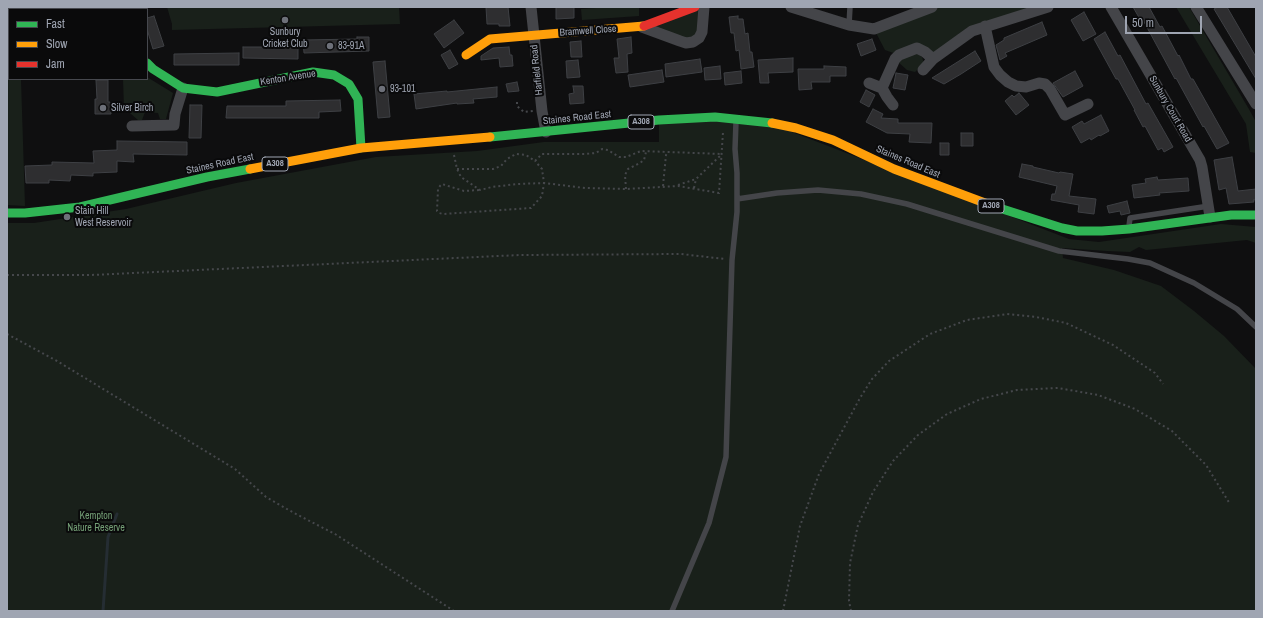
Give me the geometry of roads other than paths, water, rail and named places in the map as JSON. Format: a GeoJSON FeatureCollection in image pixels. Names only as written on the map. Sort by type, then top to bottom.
{"type":"FeatureCollection","features":[{"type":"Feature","properties":{"kind":"main road","name":"Bramwell Close"},"geometry":{"type":"LineString","coordinates":[[466,55],[490,39],[642,27],[695,7]]}},
{"type":"Feature","properties":{"kind":"main road","name":"Kenton Avenue"},"geometry":{"type":"LineString","coordinates":[[148,64],[153,69],[183,88],[216,92],[313,72],[334,75],[350,84],[358,99],[361,148]]}},
{"type":"Feature","properties":{"kind":"main road","name":"Staines Road East"},"geometry":{"type":"LineString","coordinates":[[7,213],[39,212],[80,206],[124,197],[208,176],[361,148],[453,141],[693,117],[715,117],[766,122],[796,128],[833,140],[894,169],[979,202],[1062,228],[1077,231],[1129,229],[1210,212],[1231,215],[1256,215]]}},
{"type":"Feature","properties":{"kind":"street","name":"Harfield Road"},"geometry":{"type":"LineString","coordinates":[[531,7],[542,111],[546,132]]}},
{"type":"Feature","properties":{"kind":"street","name":"Bramwell Close"},"geometry":{"type":"LineString","coordinates":[[642,27],[686,43],[693,42],[699,38],[702,32],[704,7]]}},
{"type":"Feature","properties":{"kind":"street"},"geometry":{"type":"LineString","coordinates":[[791,7],[849,25],[874,29],[932,7]]}},
{"type":"Feature","properties":{"kind":"street"},"geometry":{"type":"LineString","coordinates":[[923,70],[933,59],[972,31],[1048,7]]}},
{"type":"Feature","properties":{"kind":"street","name":"Sunbury Court Road"},"geometry":{"type":"LineString","coordinates":[[1112,7],[1200,160],[1210,212]]}},
{"type":"Feature","properties":{"kind":"street"},"geometry":{"type":"LineString","coordinates":[[1196,7],[1255,101]]}},
{"type":"Feature","properties":{"kind":"street"},"geometry":{"type":"LineString","coordinates":[[985,26],[994,67],[1000,75],[1016,86],[1026,88],[1034,84],[1045,84],[1050,89],[1065,115],[1088,104]]}},
{"type":"Feature","properties":{"kind":"street"},"geometry":{"type":"LineString","coordinates":[[882,88],[899,55],[917,48],[925,52],[933,59]]}},
{"type":"Feature","properties":{"kind":"street"},"geometry":{"type":"LineString","coordinates":[[869,83],[882,88],[886,97],[893,105]]}},
{"type":"Feature","properties":{"kind":"street"},"geometry":{"type":"LineString","coordinates":[[132,126],[174,125],[175,114],[183,88]]}},
{"type":"Feature","properties":{"kind":"lane"},"geometry":{"type":"LineString","coordinates":[[849,25],[850,7]]}},
{"type":"Feature","properties":{"kind":"lane"},"geometry":{"type":"LineString","coordinates":[[672,611],[709,523],[726,457],[732,260],[737,199],[736,118]]}},
{"type":"Feature","properties":{"kind":"lane"},"geometry":{"type":"LineString","coordinates":[[737,199],[777,193],[818,190],[861,194],[907,204],[1059,252],[1128,259],[1150,263],[1194,283],[1237,309],[1256,327]]}},
{"type":"Feature","properties":{"kind":"waterway"},"geometry":{"type":"LineString","coordinates":[[103,611],[108,537],[117,514]]}},
{"type":"Feature","properties":{"kind":"place","name":"Sunbury Cricket Club"},"geometry":{"type":"Point","coordinates":[285,20]}},
{"type":"Feature","properties":{"kind":"place","name":"83-91A"},"geometry":{"type":"Point","coordinates":[330,46]}},
{"type":"Feature","properties":{"kind":"place","name":"93-101"},"geometry":{"type":"Point","coordinates":[382,89]}},
{"type":"Feature","properties":{"kind":"place","name":"Silver Birch"},"geometry":{"type":"Point","coordinates":[103,108]}},
{"type":"Feature","properties":{"kind":"place","name":"Stain Hill West Reservoir"},"geometry":{"type":"Point","coordinates":[67,217]}},
{"type":"Feature","properties":{"kind":"park label","name":"Kempton Nature Reserve"},"geometry":{"type":"Point","coordinates":[96,522]}}]}
